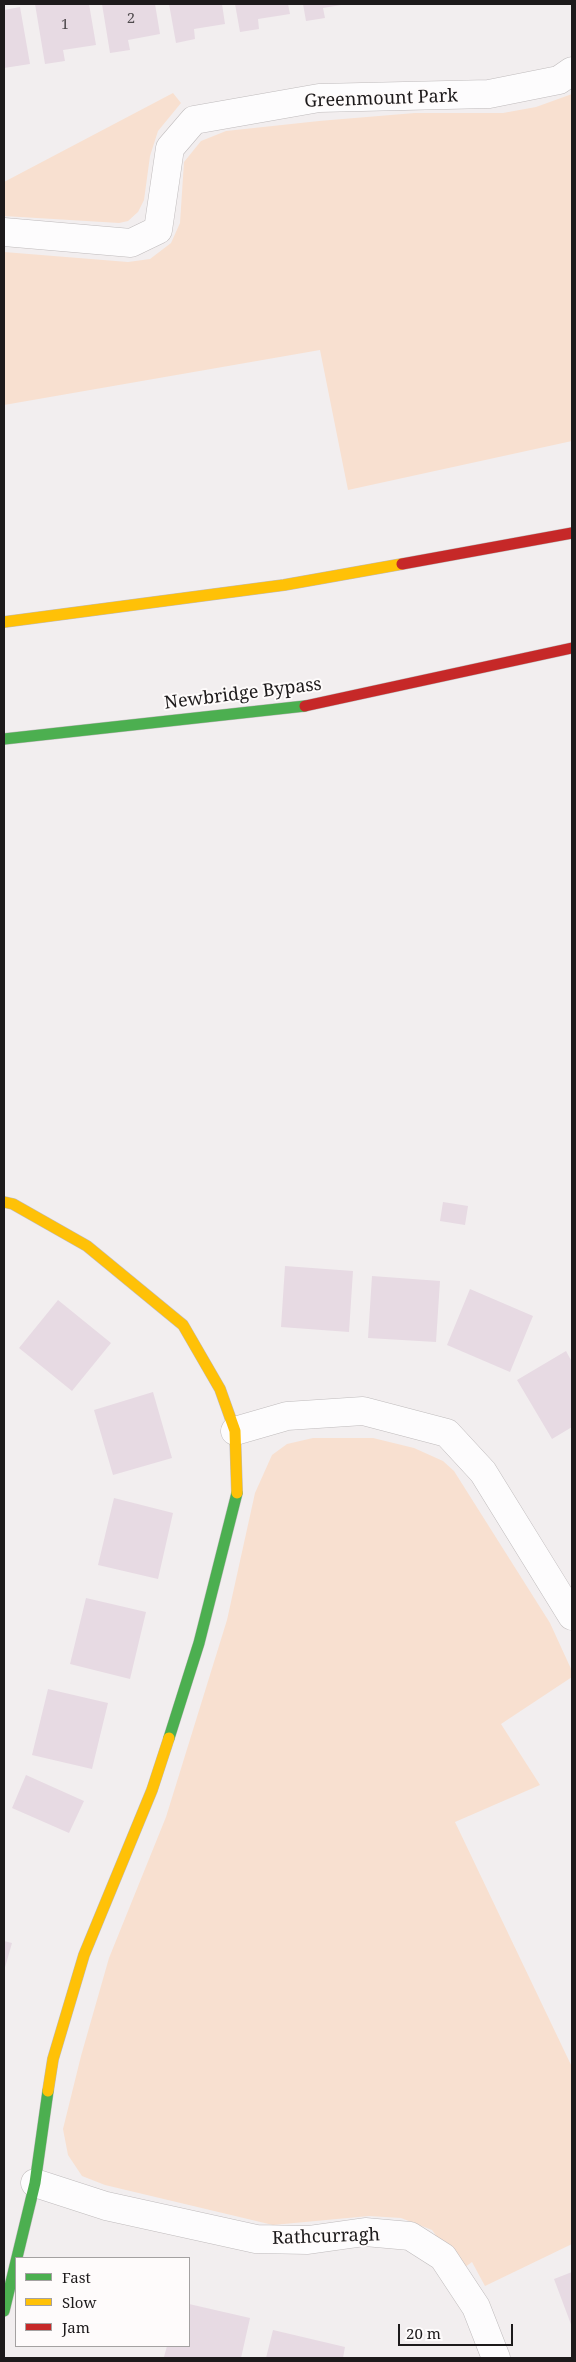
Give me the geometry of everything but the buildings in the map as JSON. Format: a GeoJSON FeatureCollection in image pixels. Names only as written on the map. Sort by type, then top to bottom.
{"type":"FeatureCollection","features":[{"type":"Feature","properties":{"kind":"main road"},"geometry":{"type":"LineString","coordinates":[[4,622],[284,585],[572,532]]}},
{"type":"Feature","properties":{"kind":"main road","name":"Newbridge Bypass"},"geometry":{"type":"LineString","coordinates":[[4,739],[294,708],[572,648]]}},
{"type":"Feature","properties":{"kind":"main road"},"geometry":{"type":"LineString","coordinates":[[4,1202],[13,1204],[87,1246],[183,1325],[220,1389],[235,1431],[237,1493],[198,1643],[152,1790],[84,1955],[54,2059],[35,2183],[17,2257]]}},
{"type":"Feature","properties":{"kind":"main road"},"geometry":{"type":"LineString","coordinates":[[4,2311],[15,2266]]}},
{"type":"Feature","properties":{"kind":"street","name":"Greenmount Park"},"geometry":{"type":"LineString","coordinates":[[4,232],[131,242],[158,230],[170,148],[194,120],[319,98],[489,94],[559,80],[572,72]]}},
{"type":"Feature","properties":{"kind":"street"},"geometry":{"type":"LineString","coordinates":[[235,1431],[287,1416],[363,1411],[447,1434],[482,1472],[572,1616]]}},
{"type":"Feature","properties":{"kind":"street","name":"Rathcurragh"},"geometry":{"type":"LineString","coordinates":[[35,2183],[106,2206],[256,2239],[308,2240],[365,2232],[410,2236],[443,2257],[476,2307],[496,2358]]}},
{"type":"Feature","properties":{"kind":"shaded area"},"geometry":{"type":"Polygon","coordinates":[[[173,93],[181,103],[158,131],[150,156],[144,200],[138,212],[128,221],[119,223],[4,216],[4,182],[173,93]]]}},
{"type":"Feature","properties":{"kind":"shaded area"},"geometry":{"type":"Polygon","coordinates":[[[572,94],[572,441],[348,490],[320,350],[4,405],[4,252],[128,262],[150,259],[171,243],[180,223],[184,162],[201,141],[226,131],[319,121],[415,113],[503,113],[536,107],[572,94]]]}},
{"type":"Feature","properties":{"kind":"shaded area"},"geometry":{"type":"Polygon","coordinates":[[[313,1438],[373,1438],[414,1448],[443,1461],[454,1471],[550,1623],[572,1671],[572,1677],[501,1724],[540,1785],[455,1822],[572,2067],[572,2244],[485,2286],[472,2262],[461,2270],[432,2230],[401,2218],[369,2216],[273,2225],[105,2185],[82,2176],[68,2155],[63,2129],[81,2056],[109,1958],[166,1817],[227,1620],[255,1493],[272,1455],[287,1444],[313,1438]]]}},
{"type":"Feature","properties":{"kind":"traffic: fast"},"geometry":{"type":"LineString","coordinates":[[4,739],[305,706]]}},
{"type":"Feature","properties":{"kind":"traffic: fast"},"geometry":{"type":"LineString","coordinates":[[169,1738],[199,1643],[237,1493]]}},
{"type":"Feature","properties":{"kind":"traffic: fast"},"geometry":{"type":"LineString","coordinates":[[17,2257],[35,2183],[48,2091]]}},
{"type":"Feature","properties":{"kind":"traffic: fast"},"geometry":{"type":"LineString","coordinates":[[4,2311],[15,2266]]}},
{"type":"Feature","properties":{"kind":"traffic: slow"},"geometry":{"type":"LineString","coordinates":[[4,622],[284,585],[402,564]]}},
{"type":"Feature","properties":{"kind":"traffic: slow"},"geometry":{"type":"LineString","coordinates":[[4,1202],[13,1204],[87,1246],[183,1325],[220,1389],[235,1431],[237,1493]]}},
{"type":"Feature","properties":{"kind":"traffic: slow"},"geometry":{"type":"LineString","coordinates":[[48,2091],[53,2059],[84,1955],[152,1790],[169,1738]]}},
{"type":"Feature","properties":{"kind":"traffic: jam"},"geometry":{"type":"LineString","coordinates":[[402,564],[572,533]]}},
{"type":"Feature","properties":{"kind":"traffic: jam"},"geometry":{"type":"LineString","coordinates":[[305,706],[572,648]]}}]}
